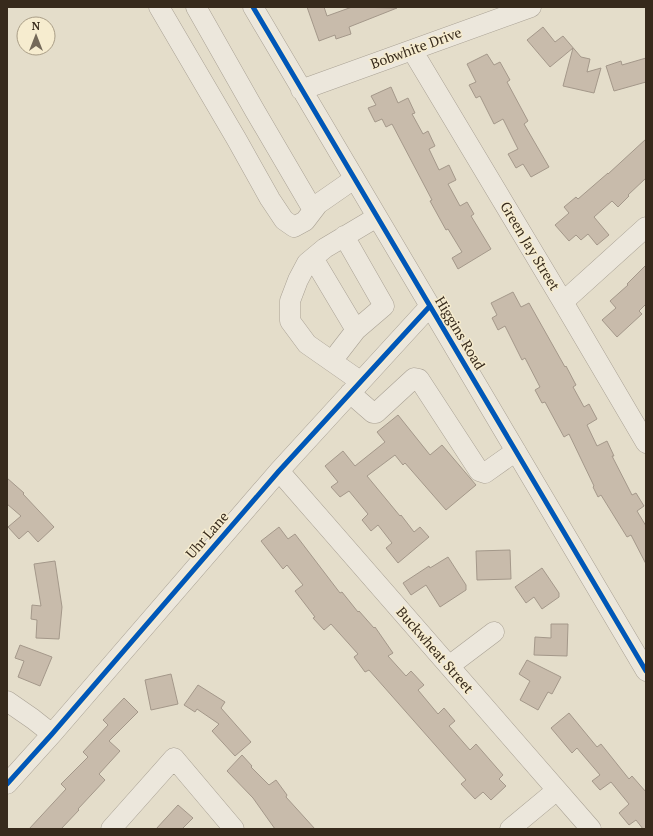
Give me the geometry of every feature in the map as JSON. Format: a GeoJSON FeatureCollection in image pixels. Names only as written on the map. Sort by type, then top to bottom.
{"type":"FeatureCollection","features":[{"type":"Feature","properties":{"kind":"street"},"geometry":{"type":"LineString","coordinates":[[158,7],[237,140],[270,199],[284,220],[294,227],[305,221],[318,204],[354,180]]}},
{"type":"Feature","properties":{"kind":"street"},"geometry":{"type":"LineString","coordinates":[[196,7],[313,210]]}},
{"type":"Feature","properties":{"kind":"street","name":"Higgins Road"},"geometry":{"type":"LineString","coordinates":[[253,7],[354,180],[644,662]]}},
{"type":"Feature","properties":{"kind":"street","name":"Bobwhite Drive"},"geometry":{"type":"LineString","coordinates":[[301,90],[530,7]]}},
{"type":"Feature","properties":{"kind":"street","name":"Green Jay Street"},"geometry":{"type":"LineString","coordinates":[[412,50],[646,443]]}},
{"type":"Feature","properties":{"kind":"street"},"geometry":{"type":"LineString","coordinates":[[377,217],[325,248],[307,263],[298,280],[290,301],[290,322],[308,344],[332,361],[355,387],[373,413],[376,413],[414,378],[419,379],[479,472],[485,473],[516,451]]}},
{"type":"Feature","properties":{"kind":"street"},"geometry":{"type":"LineString","coordinates":[[563,302],[646,227]]}},
{"type":"Feature","properties":{"kind":"street"},"geometry":{"type":"LineString","coordinates":[[332,361],[356,330],[384,306],[344,236]]}},
{"type":"Feature","properties":{"kind":"street"},"geometry":{"type":"LineString","coordinates":[[313,258],[356,330]]}},
{"type":"Feature","properties":{"kind":"street","name":"Uhr Lane"},"geometry":{"type":"LineString","coordinates":[[7,784],[52,734],[279,470],[430,306]]}},
{"type":"Feature","properties":{"kind":"street","name":"Buckwheat Street"},"geometry":{"type":"LineString","coordinates":[[279,470],[591,829]]}},
{"type":"Feature","properties":{"kind":"street"},"geometry":{"type":"LineString","coordinates":[[449,666],[494,632]]}},
{"type":"Feature","properties":{"kind":"street"},"geometry":{"type":"LineString","coordinates":[[7,701],[52,734]]}},
{"type":"Feature","properties":{"kind":"street"},"geometry":{"type":"LineString","coordinates":[[111,829],[174,758],[234,829]]}},
{"type":"Feature","properties":{"kind":"street"},"geometry":{"type":"LineString","coordinates":[[510,829],[557,790]]}},
{"type":"Feature","properties":{"kind":"building"},"geometry":{"type":"Polygon","coordinates":[[[307,7],[324,7],[327,16],[352,7],[397,8],[349,27],[351,34],[336,39],[335,35],[319,41],[307,7]]]}},
{"type":"Feature","properties":{"kind":"building"},"geometry":{"type":"Polygon","coordinates":[[[543,27],[555,42],[563,36],[581,57],[590,59],[587,72],[601,68],[594,93],[563,86],[573,48],[550,67],[527,40],[543,27]]]}},
{"type":"Feature","properties":{"kind":"building"},"geometry":{"type":"Polygon","coordinates":[[[487,54],[494,65],[500,62],[510,80],[507,82],[528,121],[524,124],[549,167],[531,177],[523,164],[516,168],[508,154],[518,149],[503,119],[494,124],[480,96],[476,98],[469,85],[476,82],[467,64],[487,54]]]}},
{"type":"Feature","properties":{"kind":"building"},"geometry":{"type":"Polygon","coordinates":[[[646,58],[646,82],[614,91],[606,66],[621,61],[622,65],[646,58]]]}},
{"type":"Feature","properties":{"kind":"building"},"geometry":{"type":"Polygon","coordinates":[[[391,87],[398,103],[408,98],[415,113],[412,114],[423,134],[428,131],[435,146],[429,149],[439,170],[449,165],[456,180],[448,184],[460,206],[467,202],[474,214],[471,216],[491,249],[458,269],[452,258],[462,252],[448,229],[446,230],[430,201],[432,200],[392,124],[386,127],[382,119],[375,122],[368,108],[376,105],[371,96],[391,87]]]}},
{"type":"Feature","properties":{"kind":"building"},"geometry":{"type":"Polygon","coordinates":[[[646,139],[646,178],[618,207],[612,201],[594,217],[609,235],[597,245],[588,234],[581,240],[576,235],[569,241],[555,225],[569,213],[564,207],[576,197],[578,199],[646,139]]]}},
{"type":"Feature","properties":{"kind":"building"},"geometry":{"type":"Polygon","coordinates":[[[646,265],[646,304],[639,311],[642,314],[617,337],[602,320],[616,308],[610,301],[628,285],[627,284],[646,265]]]}},
{"type":"Feature","properties":{"kind":"building"},"geometry":{"type":"Polygon","coordinates":[[[513,292],[521,307],[529,303],[565,367],[566,366],[576,385],[573,387],[584,407],[589,404],[597,419],[587,425],[597,446],[607,441],[614,456],[612,456],[632,495],[636,493],[644,506],[637,511],[646,526],[646,564],[631,535],[627,537],[601,495],[598,497],[569,434],[564,437],[545,402],[542,403],[535,390],[540,387],[525,358],[522,360],[505,326],[498,330],[492,318],[497,315],[491,303],[513,292]]]}},
{"type":"Feature","properties":{"kind":"building"},"geometry":{"type":"Polygon","coordinates":[[[398,415],[430,455],[442,445],[476,485],[446,510],[405,463],[403,465],[395,455],[367,476],[414,532],[420,527],[429,537],[398,563],[386,548],[392,543],[378,525],[371,531],[362,520],[368,514],[349,491],[340,497],[331,487],[338,482],[325,466],[343,451],[355,466],[385,442],[377,432],[398,415]]]}},
{"type":"Feature","properties":{"kind":"building"},"geometry":{"type":"Polygon","coordinates":[[[7,478],[24,493],[23,494],[54,527],[38,542],[28,531],[19,539],[8,527],[21,516],[7,504],[7,478]]]}},
{"type":"Feature","properties":{"kind":"building"},"geometry":{"type":"Polygon","coordinates":[[[279,527],[288,539],[295,534],[340,593],[342,592],[358,612],[359,611],[374,628],[375,627],[393,653],[388,656],[406,676],[411,671],[424,685],[418,690],[438,714],[444,708],[455,721],[449,726],[470,750],[476,744],[503,775],[499,779],[506,786],[491,800],[483,792],[475,799],[461,784],[466,780],[369,670],[365,672],[354,657],[358,654],[331,624],[324,630],[313,618],[315,617],[295,591],[303,585],[287,565],[283,569],[261,541],[279,527]]]}},
{"type":"Feature","properties":{"kind":"building"},"geometry":{"type":"Polygon","coordinates":[[[510,550],[511,579],[477,580],[476,551],[510,550]]]}},
{"type":"Feature","properties":{"kind":"building"},"geometry":{"type":"Polygon","coordinates":[[[448,557],[466,585],[466,590],[440,607],[426,585],[411,595],[403,583],[429,566],[430,568],[448,557]]]}},
{"type":"Feature","properties":{"kind":"building"},"geometry":{"type":"Polygon","coordinates":[[[55,561],[62,607],[59,639],[36,638],[37,620],[31,619],[32,605],[41,606],[34,564],[55,561]]]}},
{"type":"Feature","properties":{"kind":"building"},"geometry":{"type":"Polygon","coordinates":[[[542,568],[559,593],[559,597],[542,609],[534,597],[526,603],[515,587],[542,568]]]}},
{"type":"Feature","properties":{"kind":"building"},"geometry":{"type":"Polygon","coordinates":[[[551,624],[568,624],[567,656],[534,655],[535,637],[551,638],[551,624]]]}},
{"type":"Feature","properties":{"kind":"building"},"geometry":{"type":"Polygon","coordinates":[[[20,645],[52,657],[40,686],[18,677],[24,661],[15,658],[20,645]]]}},
{"type":"Feature","properties":{"kind":"building"},"geometry":{"type":"Polygon","coordinates":[[[527,660],[561,677],[552,694],[548,692],[538,710],[520,700],[530,681],[519,674],[527,660]]]}},
{"type":"Feature","properties":{"kind":"building"},"geometry":{"type":"Polygon","coordinates":[[[171,674],[178,704],[151,710],[145,680],[171,674]]]}},
{"type":"Feature","properties":{"kind":"building"},"geometry":{"type":"Polygon","coordinates":[[[198,685],[225,702],[221,708],[251,742],[235,756],[212,731],[219,724],[197,709],[195,712],[184,705],[198,685]]]}},
{"type":"Feature","properties":{"kind":"building"},"geometry":{"type":"Polygon","coordinates":[[[124,698],[138,712],[109,741],[120,751],[99,774],[105,780],[61,829],[29,829],[66,789],[61,784],[88,757],[83,752],[108,725],[103,720],[124,698]]]}},
{"type":"Feature","properties":{"kind":"building"},"geometry":{"type":"Polygon","coordinates":[[[569,713],[597,747],[601,744],[629,779],[632,776],[646,792],[646,829],[643,829],[636,820],[629,825],[619,813],[629,804],[611,782],[600,790],[592,781],[600,775],[577,748],[572,753],[551,728],[569,713]]]}},
{"type":"Feature","properties":{"kind":"building"},"geometry":{"type":"Polygon","coordinates":[[[242,755],[252,766],[251,767],[269,785],[276,780],[287,795],[286,797],[315,829],[275,829],[253,798],[227,771],[242,755]]]}},
{"type":"Feature","properties":{"kind":"building"},"geometry":{"type":"Polygon","coordinates":[[[178,805],[193,818],[182,829],[156,829],[178,805]]]}},
{"type":"Feature","properties":{"kind":"cycle path"},"geometry":{"type":"LineString","coordinates":[[253,7],[646,671]]}},
{"type":"Feature","properties":{"kind":"cycle path"},"geometry":{"type":"LineString","coordinates":[[7,784],[279,471],[430,306]]}}]}
